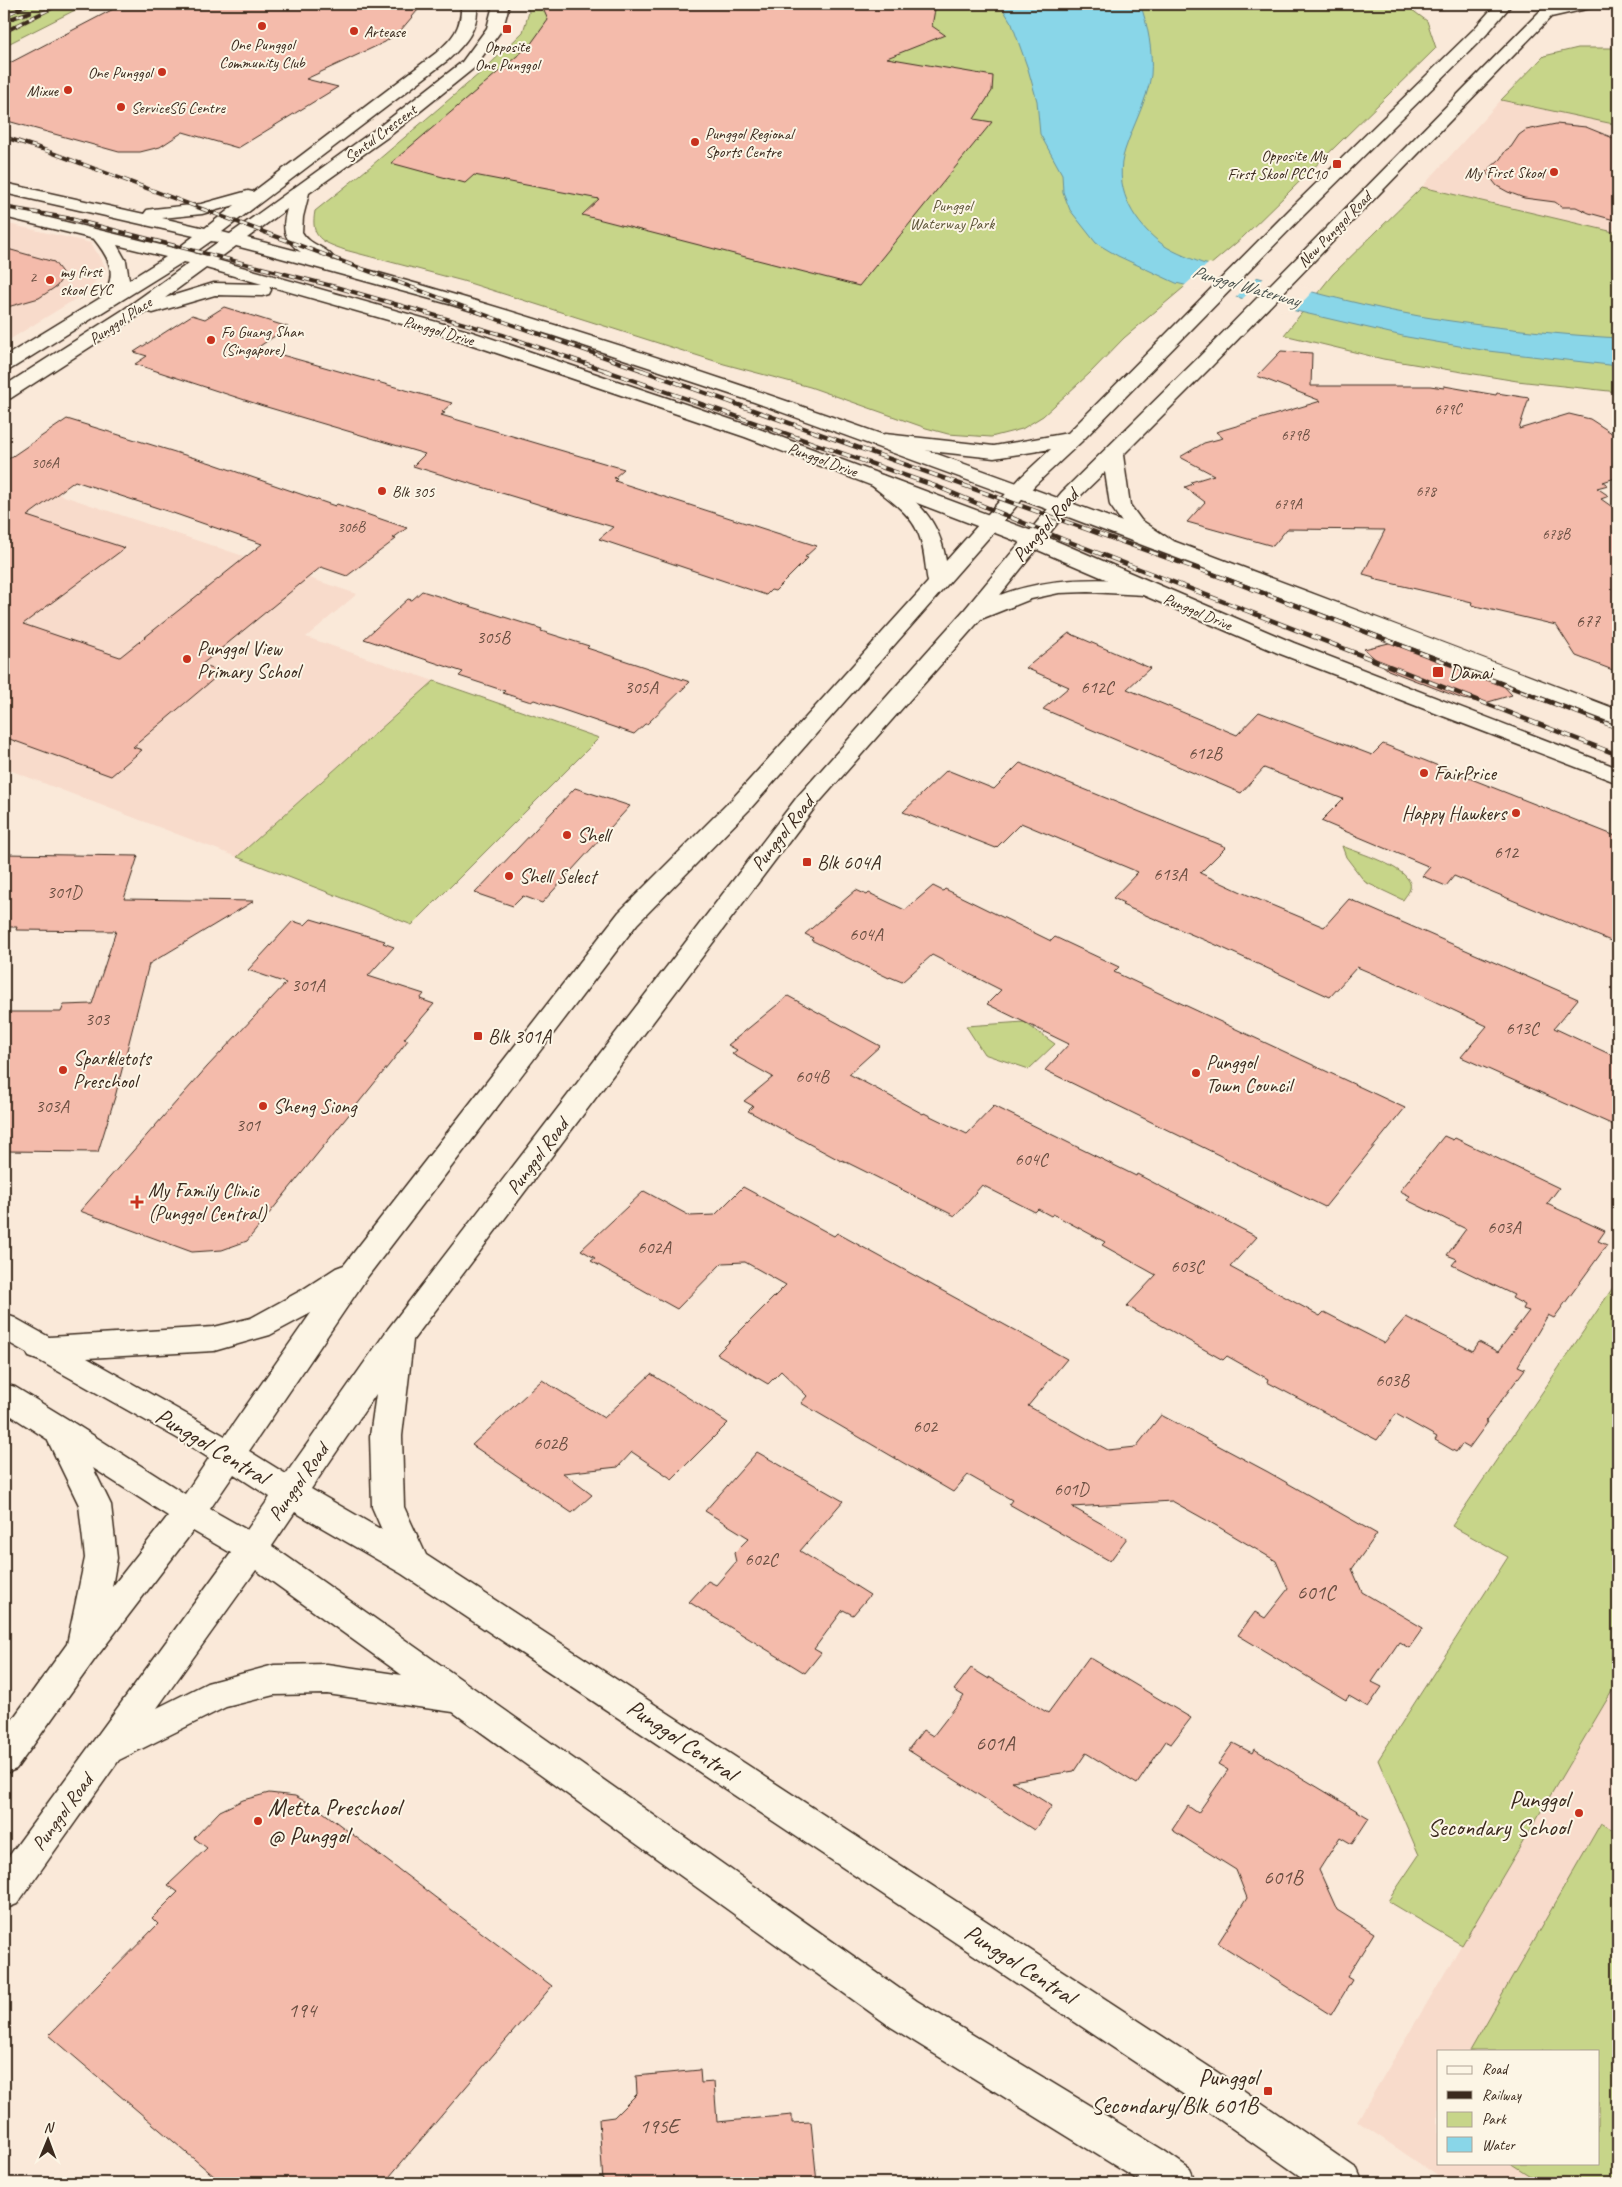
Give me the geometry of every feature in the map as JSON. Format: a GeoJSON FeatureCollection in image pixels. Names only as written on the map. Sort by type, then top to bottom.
{"type":"FeatureCollection","features":[{"type":"Feature","properties":{"kind":"main road","name":"Sentul Crescent"},"geometry":{"type":"LineString","coordinates":[[208,235],[437,60],[459,38],[470,18],[468,4]]}},
{"type":"Feature","properties":{"kind":"main road","name":"Sentul Crescent"},"geometry":{"type":"LineString","coordinates":[[233,241],[386,130],[468,65],[495,28],[500,9],[499,4]]}},
{"type":"Feature","properties":{"kind":"main road"},"geometry":{"type":"LineString","coordinates":[[1551,9],[1590,4]]}},
{"type":"Feature","properties":{"kind":"main road","name":"New Punggol Road"},"geometry":{"type":"LineString","coordinates":[[1074,438],[1297,212],[1480,32],[1501,5]]}},
{"type":"Feature","properties":{"kind":"main road","name":"New Punggol Road"},"geometry":{"type":"LineString","coordinates":[[1112,452],[1203,364],[1340,222],[1551,9]]}},
{"type":"Feature","properties":{"kind":"main road","name":"Punggol Drive"},"geometry":{"type":"LineString","coordinates":[[4,188],[127,215],[352,270],[665,366],[885,440],[1061,505],[1618,718]]}},
{"type":"Feature","properties":{"kind":"main road"},"geometry":{"type":"LineString","coordinates":[[127,215],[202,210],[264,191]]}},
{"type":"Feature","properties":{"kind":"main road"},"geometry":{"type":"LineString","coordinates":[[301,192],[291,229],[294,238],[301,245],[352,270]]}},
{"type":"Feature","properties":{"kind":"main road","name":"Punggol Drive"},"geometry":{"type":"LineString","coordinates":[[4,212],[180,255],[465,336],[752,433],[1032,539],[1286,648],[1618,776]]}},
{"type":"Feature","properties":{"kind":"main road"},"geometry":{"type":"LineString","coordinates":[[99,234],[111,249],[117,262],[120,282],[110,299]]}},
{"type":"Feature","properties":{"kind":"main road","name":"Punggol Place"},"geometry":{"type":"LineString","coordinates":[[4,365],[180,255],[208,235]]}},
{"type":"Feature","properties":{"kind":"main road","name":"Punggol Place"},"geometry":{"type":"LineString","coordinates":[[4,394],[130,314],[233,241]]}},
{"type":"Feature","properties":{"kind":"main road"},"geometry":{"type":"LineString","coordinates":[[130,314],[214,289],[230,288],[314,294]]}},
{"type":"Feature","properties":{"kind":"main road"},"geometry":{"type":"LineString","coordinates":[[885,440],[994,452],[1022,449],[1074,438]]}},
{"type":"Feature","properties":{"kind":"main road","name":"Punggol Road"},"geometry":{"type":"LineString","coordinates":[[4,1758],[84,1649],[189,1513],[358,1268],[628,918],[740,804],[1020,490],[1074,438]]}},
{"type":"Feature","properties":{"kind":"main road"},"geometry":{"type":"LineString","coordinates":[[1112,452],[1120,505],[1133,524],[1163,545]]}},
{"type":"Feature","properties":{"kind":"main road","name":"Punggol Road"},"geometry":{"type":"LineString","coordinates":[[4,1892],[252,1549],[399,1337],[807,801],[973,614],[1061,505],[1112,452]]}},
{"type":"Feature","properties":{"kind":"main road"},"geometry":{"type":"LineString","coordinates":[[877,480],[909,506],[922,520],[930,537],[939,583]]}},
{"type":"Feature","properties":{"kind":"main road"},"geometry":{"type":"LineString","coordinates":[[973,614],[1032,592],[1056,587],[1146,588]]}},
{"type":"Feature","properties":{"kind":"main road"},"geometry":{"type":"LineString","coordinates":[[40,1348],[214,1339],[259,1327],[313,1298],[358,1268]]}},
{"type":"Feature","properties":{"kind":"main road","name":"Punggol Central"},"geometry":{"type":"LineString","coordinates":[[4,1326],[40,1348],[188,1429],[228,1456],[414,1564],[1187,2074],[1342,2183]]}},
{"type":"Feature","properties":{"kind":"main road"},"geometry":{"type":"LineString","coordinates":[[399,1337],[386,1436],[388,1507],[414,1564]]}},
{"type":"Feature","properties":{"kind":"main road"},"geometry":{"type":"LineString","coordinates":[[4,1396],[58,1428],[189,1513],[252,1549],[643,1826],[904,2014],[1149,2164],[1176,2183]]}},
{"type":"Feature","properties":{"kind":"main road"},"geometry":{"type":"LineString","coordinates":[[58,1428],[95,1504],[101,1558],[84,1649]]}},
{"type":"Feature","properties":{"kind":"main road"},"geometry":{"type":"LineString","coordinates":[[107,1750],[219,1694],[274,1680],[327,1679],[460,1698]]}},
{"type":"Feature","properties":{"kind":"shaded area"},"geometry":{"type":"Polygon","coordinates":[[[1501,100],[1618,125],[1618,233],[1422,187],[1501,100]]]}},
{"type":"Feature","properties":{"kind":"shaded area","name":"my first skool EYC"},"geometry":{"type":"Polygon","coordinates":[[[4,223],[91,243],[106,268],[87,292],[4,343],[4,223]]]}},
{"type":"Feature","properties":{"kind":"shaded area","name":"Punggol View Primary School"},"geometry":{"type":"Polygon","coordinates":[[[4,476],[357,594],[306,637],[434,681],[237,857],[4,768],[4,476]]]}},
{"type":"Feature","properties":{"kind":"shaded area","name":"Punggol Secondary School"},"geometry":{"type":"Polygon","coordinates":[[[1618,1681],[1618,2183],[1448,2183],[1357,2121],[1618,1681]]]}},
{"type":"Feature","properties":{"kind":"green space"},"geometry":{"type":"Polygon","coordinates":[[[4,4],[87,4],[4,46],[4,4]]]}},
{"type":"Feature","properties":{"kind":"green space","name":"Punggol Waterway Park"},"geometry":{"type":"Polygon","coordinates":[[[526,4],[1404,4],[1427,21],[1436,48],[1242,238],[1124,338],[1090,373],[1043,416],[1022,429],[991,437],[948,434],[926,428],[810,387],[724,364],[463,281],[345,250],[320,238],[314,227],[315,211],[486,68],[523,32],[529,12],[526,4]]]}},
{"type":"Feature","properties":{"kind":"green space"},"geometry":{"type":"Polygon","coordinates":[[[1578,48],[1618,48],[1618,125],[1501,100],[1544,56],[1578,48]]]}},
{"type":"Feature","properties":{"kind":"green space"},"geometry":{"type":"Polygon","coordinates":[[[1422,187],[1618,233],[1618,392],[1517,381],[1383,359],[1284,335],[1333,274],[1422,187]]]}},
{"type":"Feature","properties":{"kind":"green space"},"geometry":{"type":"Polygon","coordinates":[[[434,681],[599,738],[412,925],[237,857],[434,681]]]}},
{"type":"Feature","properties":{"kind":"green space"},"geometry":{"type":"Polygon","coordinates":[[[1342,846],[1380,861],[1406,877],[1410,883],[1410,888],[1403,900],[1365,882],[1346,857],[1342,846]]]}},
{"type":"Feature","properties":{"kind":"green space"},"geometry":{"type":"Polygon","coordinates":[[[1024,1022],[1055,1044],[1029,1069],[984,1054],[966,1026],[1024,1022]]]}},
{"type":"Feature","properties":{"kind":"green space"},"geometry":{"type":"Polygon","coordinates":[[[1618,1280],[1618,1681],[1462,1945],[1388,1901],[1419,1855],[1378,1760],[1508,1557],[1452,1526],[1618,1280]]]}},
{"type":"Feature","properties":{"kind":"green space"},"geometry":{"type":"Polygon","coordinates":[[[1601,1823],[1618,1833],[1618,2183],[1541,2183],[1512,2164],[1600,2164],[1600,2050],[1471,2050],[1601,1823]]]}},
{"type":"Feature","properties":{"kind":"water","name":"Punggol Waterway"},"geometry":{"type":"Polygon","coordinates":[[[1000,4],[1140,4],[1149,39],[1151,75],[1143,104],[1125,150],[1121,176],[1127,200],[1133,212],[1148,232],[1168,248],[1202,263],[1392,311],[1493,327],[1618,338],[1618,366],[1488,351],[1407,337],[1176,283],[1118,256],[1096,243],[1070,210],[1063,192],[1062,174],[1040,134],[1037,101],[1028,69],[1012,24],[1000,4]]]}},
{"type":"Feature","properties":{"kind":"pier"},"geometry":{"type":"Polygon","coordinates":[[[1209,263],[1259,275],[1234,299],[1183,287],[1209,263]]]}},
{"type":"Feature","properties":{"kind":"pier"},"geometry":{"type":"Polygon","coordinates":[[[1265,277],[1315,289],[1292,313],[1240,301],[1265,277]]]}},
{"type":"Feature","properties":{"kind":"building","name":"One Punggol"},"geometry":{"type":"Polygon","coordinates":[[[123,4],[423,4],[401,30],[385,42],[306,79],[338,87],[238,148],[183,132],[160,147],[140,152],[119,152],[4,120],[4,66],[123,4]]]}},
{"type":"Feature","properties":{"kind":"building","name":"Punggol Regional Sports Centre"},"geometry":{"type":"Polygon","coordinates":[[[541,4],[936,4],[932,26],[945,35],[887,58],[993,76],[992,91],[974,119],[992,122],[859,286],[582,215],[599,199],[474,175],[465,183],[391,163],[530,45],[548,20],[541,4]]]}},
{"type":"Feature","properties":{"kind":"building","name":"My First Skool"},"geometry":{"type":"Polygon","coordinates":[[[1556,124],[1586,127],[1618,140],[1618,221],[1589,213],[1576,207],[1562,207],[1555,202],[1524,198],[1497,186],[1486,172],[1511,147],[1519,135],[1526,130],[1556,124]]]}},
{"type":"Feature","properties":{"kind":"building"},"geometry":{"type":"Polygon","coordinates":[[[4,248],[54,262],[64,275],[57,286],[39,298],[4,308],[4,248]]]}},
{"type":"Feature","properties":{"kind":"building"},"geometry":{"type":"Polygon","coordinates":[[[224,307],[288,327],[257,348],[452,403],[442,412],[445,413],[441,415],[624,469],[614,478],[617,479],[615,481],[817,546],[805,557],[808,558],[775,591],[771,590],[766,595],[599,539],[613,527],[413,466],[425,454],[260,405],[135,364],[147,356],[134,352],[192,315],[205,319],[224,307]]]}},
{"type":"Feature","properties":{"kind":"building"},"geometry":{"type":"Polygon","coordinates":[[[1281,351],[1312,353],[1311,386],[1430,386],[1444,388],[1444,386],[1496,395],[1497,393],[1529,398],[1519,429],[1569,414],[1590,419],[1618,437],[1618,477],[1603,482],[1608,485],[1597,488],[1609,496],[1601,499],[1618,511],[1618,672],[1576,656],[1556,625],[1471,605],[1472,602],[1373,579],[1374,577],[1363,574],[1385,530],[1287,529],[1273,546],[1187,522],[1205,502],[1185,487],[1193,484],[1191,482],[1214,475],[1180,457],[1204,443],[1223,438],[1216,432],[1321,401],[1257,376],[1281,351]]]}},
{"type":"Feature","properties":{"kind":"building"},"geometry":{"type":"Polygon","coordinates":[[[67,419],[211,463],[335,506],[337,504],[407,528],[393,538],[396,539],[347,576],[321,567],[201,665],[222,672],[133,747],[142,750],[111,776],[4,737],[4,462],[67,419]],[[75,481],[27,516],[125,548],[23,624],[120,657],[262,544],[75,481]]]}},
{"type":"Feature","properties":{"kind":"building"},"geometry":{"type":"Polygon","coordinates":[[[422,591],[542,629],[541,631],[589,646],[587,648],[690,682],[647,724],[634,734],[534,700],[531,702],[503,693],[505,691],[459,676],[463,672],[364,639],[408,599],[412,600],[422,591]]]}},
{"type":"Feature","properties":{"kind":"building"},"geometry":{"type":"Polygon","coordinates":[[[1069,633],[1150,668],[1127,689],[1237,735],[1259,712],[1372,755],[1383,744],[1618,837],[1618,944],[1454,876],[1446,886],[1422,876],[1430,867],[1321,821],[1343,799],[1264,768],[1241,793],[1043,709],[1069,687],[1026,668],[1069,633]]]}},
{"type":"Feature","properties":{"kind":"building","name":"Damai"},"geometry":{"type":"Polygon","coordinates":[[[1393,642],[1500,682],[1512,695],[1485,703],[1463,699],[1388,670],[1364,649],[1393,642]]]}},
{"type":"Feature","properties":{"kind":"building"},"geometry":{"type":"Polygon","coordinates":[[[1020,763],[1226,847],[1200,873],[1250,896],[1324,927],[1349,899],[1578,999],[1554,1028],[1618,1058],[1618,1127],[1461,1057],[1487,1026],[1404,987],[1357,967],[1330,997],[1214,944],[1122,905],[1124,903],[1113,898],[1138,872],[1021,823],[996,848],[903,812],[947,770],[994,789],[1020,763]]]}},
{"type":"Feature","properties":{"kind":"building","name":"Shell"},"geometry":{"type":"Polygon","coordinates":[[[575,788],[630,806],[542,903],[523,896],[513,906],[475,893],[575,788]]]}},
{"type":"Feature","properties":{"kind":"building"},"geometry":{"type":"Polygon","coordinates":[[[4,854],[138,856],[124,899],[254,901],[149,964],[115,1097],[98,1152],[4,1151],[4,1012],[61,1012],[64,1005],[92,1004],[116,931],[16,930],[17,927],[4,927],[4,854]]]}},
{"type":"Feature","properties":{"kind":"building"},"geometry":{"type":"Polygon","coordinates":[[[933,886],[943,891],[945,889],[1051,941],[1055,937],[1119,967],[1114,972],[1405,1108],[1325,1207],[1045,1070],[1069,1044],[987,1004],[1001,990],[932,955],[902,982],[889,978],[811,940],[813,938],[805,934],[856,890],[867,895],[869,893],[905,910],[933,886]]]}},
{"type":"Feature","properties":{"kind":"building"},"geometry":{"type":"Polygon","coordinates":[[[311,919],[385,941],[383,943],[394,947],[368,976],[424,994],[420,999],[434,1004],[404,1039],[408,1040],[393,1060],[247,1241],[222,1250],[192,1252],[80,1211],[207,1067],[286,983],[248,970],[293,921],[305,925],[311,919]]]}},
{"type":"Feature","properties":{"kind":"building"},"geometry":{"type":"Polygon","coordinates":[[[788,996],[880,1046],[849,1074],[923,1114],[967,1134],[994,1106],[1136,1176],[1137,1174],[1257,1237],[1230,1267],[1320,1316],[1324,1312],[1384,1343],[1406,1317],[1473,1351],[1479,1342],[1498,1352],[1529,1311],[1523,1309],[1525,1305],[1512,1298],[1514,1295],[1452,1265],[1457,1259],[1447,1255],[1466,1229],[1407,1200],[1410,1196],[1400,1191],[1444,1136],[1453,1140],[1455,1138],[1559,1188],[1547,1204],[1605,1231],[1598,1241],[1607,1245],[1554,1318],[1548,1315],[1518,1366],[1525,1369],[1486,1421],[1488,1422],[1469,1448],[1462,1444],[1456,1452],[1435,1440],[1437,1437],[1396,1414],[1377,1440],[1267,1382],[1268,1379],[1227,1356],[1223,1360],[1127,1306],[1156,1275],[1102,1245],[1105,1242],[1053,1214],[1051,1216],[1038,1209],[1035,1212],[982,1185],[955,1216],[841,1161],[748,1111],[753,1106],[744,1101],[773,1077],[732,1054],[737,1050],[728,1045],[788,996]]]}},
{"type":"Feature","properties":{"kind":"building"},"geometry":{"type":"Polygon","coordinates":[[[743,1187],[834,1236],[837,1233],[1067,1359],[1028,1406],[1108,1450],[1136,1447],[1161,1415],[1268,1472],[1377,1534],[1352,1569],[1362,1592],[1423,1628],[1409,1648],[1399,1642],[1372,1682],[1382,1687],[1368,1707],[1349,1696],[1346,1700],[1238,1635],[1255,1612],[1265,1618],[1288,1589],[1276,1561],[1217,1526],[1172,1501],[1072,1507],[1127,1538],[1110,1561],[1009,1504],[1012,1500],[968,1475],[953,1492],[801,1403],[807,1396],[781,1371],[768,1384],[717,1354],[786,1285],[745,1262],[722,1263],[677,1309],[591,1261],[595,1258],[581,1250],[644,1191],[690,1216],[715,1215],[743,1187]]]}},
{"type":"Feature","properties":{"kind":"building"},"geometry":{"type":"Polygon","coordinates":[[[651,1374],[728,1423],[672,1479],[632,1452],[618,1467],[563,1473],[592,1495],[572,1513],[472,1445],[542,1380],[604,1418],[651,1374]]]}},
{"type":"Feature","properties":{"kind":"building"},"geometry":{"type":"Polygon","coordinates":[[[757,1452],[843,1501],[800,1551],[870,1595],[853,1615],[843,1610],[814,1649],[821,1653],[805,1673],[689,1602],[708,1581],[716,1585],[736,1562],[734,1553],[749,1538],[705,1511],[757,1452]]]}},
{"type":"Feature","properties":{"kind":"building"},"geometry":{"type":"Polygon","coordinates":[[[1089,1657],[1191,1718],[1171,1744],[1166,1741],[1137,1784],[1086,1753],[1074,1771],[1012,1781],[1052,1806],[1034,1830],[908,1750],[923,1730],[933,1736],[964,1696],[954,1690],[971,1668],[1048,1713],[1089,1657]]]}},
{"type":"Feature","properties":{"kind":"building"},"geometry":{"type":"Polygon","coordinates":[[[1233,1743],[1252,1753],[1254,1749],[1369,1818],[1352,1844],[1340,1837],[1319,1870],[1337,1910],[1374,1933],[1347,1977],[1352,1980],[1331,2015],[1218,1943],[1247,1898],[1236,1870],[1172,1830],[1188,1806],[1198,1813],[1228,1770],[1218,1764],[1233,1743]]]}},
{"type":"Feature","properties":{"kind":"building"},"geometry":{"type":"Polygon","coordinates":[[[269,1793],[295,1796],[315,1806],[552,1986],[384,2183],[222,2183],[49,2035],[158,1924],[152,1918],[178,1892],[168,1885],[207,1848],[194,1838],[220,1811],[243,1800],[269,1793]]]}},
{"type":"Feature","properties":{"kind":"building"},"geometry":{"type":"Polygon","coordinates":[[[700,2070],[701,2083],[714,2082],[717,2122],[792,2115],[792,2123],[811,2122],[817,2183],[603,2183],[599,2119],[614,2117],[637,2094],[636,2076],[700,2070]]]}},
{"type":"Feature","properties":{"kind":"railway"},"geometry":{"type":"LineString","coordinates":[[10,13],[29,4]]}},
{"type":"Feature","properties":{"kind":"railway"},"geometry":{"type":"LineString","coordinates":[[4,32],[60,4]]}},
{"type":"Feature","properties":{"kind":"railway"},"geometry":{"type":"LineString","coordinates":[[4,21],[30,12]]}},
{"type":"Feature","properties":{"kind":"railway"},"geometry":{"type":"LineString","coordinates":[[4,137],[42,149],[499,320],[644,371]]}},
{"type":"Feature","properties":{"kind":"railway"},"geometry":{"type":"LineString","coordinates":[[4,207],[67,218],[336,287],[503,335],[607,371]]}},
{"type":"Feature","properties":{"kind":"railway"},"geometry":{"type":"LineString","coordinates":[[604,370],[938,487],[1062,539],[1618,755]]}},
{"type":"Feature","properties":{"kind":"railway"},"geometry":{"type":"LineString","coordinates":[[641,370],[1226,579],[1618,728]]}},
{"type":"Feature","properties":{"kind":"place","name":"One Punggol Community Club"},"geometry":{"type":"Point","coordinates":[262,26]}},
{"type":"Feature","properties":{"kind":"place","name":"Opposite One Punggol"},"geometry":{"type":"Point","coordinates":[507,29]}},
{"type":"Feature","properties":{"kind":"place","name":"Artease"},"geometry":{"type":"Point","coordinates":[354,31]}},
{"type":"Feature","properties":{"kind":"place","name":"One Punggol"},"geometry":{"type":"Point","coordinates":[162,72]}},
{"type":"Feature","properties":{"kind":"place","name":"Mixue"},"geometry":{"type":"Point","coordinates":[68,90]}},
{"type":"Feature","properties":{"kind":"place","name":"ServiceSG Centre"},"geometry":{"type":"Point","coordinates":[121,107]}},
{"type":"Feature","properties":{"kind":"place","name":"Punggol Regional Sports Centre"},"geometry":{"type":"Point","coordinates":[695,142]}},
{"type":"Feature","properties":{"kind":"place","name":"Opposite My First Skool PCC10"},"geometry":{"type":"Point","coordinates":[1337,164]}},
{"type":"Feature","properties":{"kind":"place","name":"My First Skool"},"geometry":{"type":"Point","coordinates":[1554,172]}},
{"type":"Feature","properties":{"kind":"place","name":"my first skool EYC"},"geometry":{"type":"Point","coordinates":[50,280]}},
{"type":"Feature","properties":{"kind":"place","name":"Fo Guang Shan (Singapore)"},"geometry":{"type":"Point","coordinates":[211,340]}},
{"type":"Feature","properties":{"kind":"place","name":"Blk 305"},"geometry":{"type":"Point","coordinates":[382,491]}},
{"type":"Feature","properties":{"kind":"place","name":"Punggol View Primary School"},"geometry":{"type":"Point","coordinates":[187,659]}},
{"type":"Feature","properties":{"kind":"place","name":"Damai"},"geometry":{"type":"Point","coordinates":[1438,672]}},
{"type":"Feature","properties":{"kind":"place","name":"FairPrice"},"geometry":{"type":"Point","coordinates":[1424,773]}},
{"type":"Feature","properties":{"kind":"place","name":"Happy Hawkers"},"geometry":{"type":"Point","coordinates":[1516,813]}},
{"type":"Feature","properties":{"kind":"place","name":"Shell"},"geometry":{"type":"Point","coordinates":[567,835]}},
{"type":"Feature","properties":{"kind":"place","name":"Blk 604A"},"geometry":{"type":"Point","coordinates":[807,862]}},
{"type":"Feature","properties":{"kind":"place","name":"Shell Select"},"geometry":{"type":"Point","coordinates":[509,876]}},
{"type":"Feature","properties":{"kind":"place","name":"Blk 301A"},"geometry":{"type":"Point","coordinates":[478,1036]}},
{"type":"Feature","properties":{"kind":"place","name":"Sparkletots Preschool"},"geometry":{"type":"Point","coordinates":[63,1070]}},
{"type":"Feature","properties":{"kind":"place","name":"Punggol Town Council"},"geometry":{"type":"Point","coordinates":[1196,1073]}},
{"type":"Feature","properties":{"kind":"place","name":"Sheng Siong"},"geometry":{"type":"Point","coordinates":[263,1106]}},
{"type":"Feature","properties":{"kind":"place","name":"My Family Clinic (Punggol Central)"},"geometry":{"type":"Point","coordinates":[137,1202]}},
{"type":"Feature","properties":{"kind":"place","name":"Punggol Secondary School"},"geometry":{"type":"Point","coordinates":[1579,1813]}},
{"type":"Feature","properties":{"kind":"place","name":"Metta Preschool @ Punggol"},"geometry":{"type":"Point","coordinates":[258,1821]}},
{"type":"Feature","properties":{"kind":"place","name":"Punggol Secondary/Blk 601B"},"geometry":{"type":"Point","coordinates":[1268,2091]}}]}
